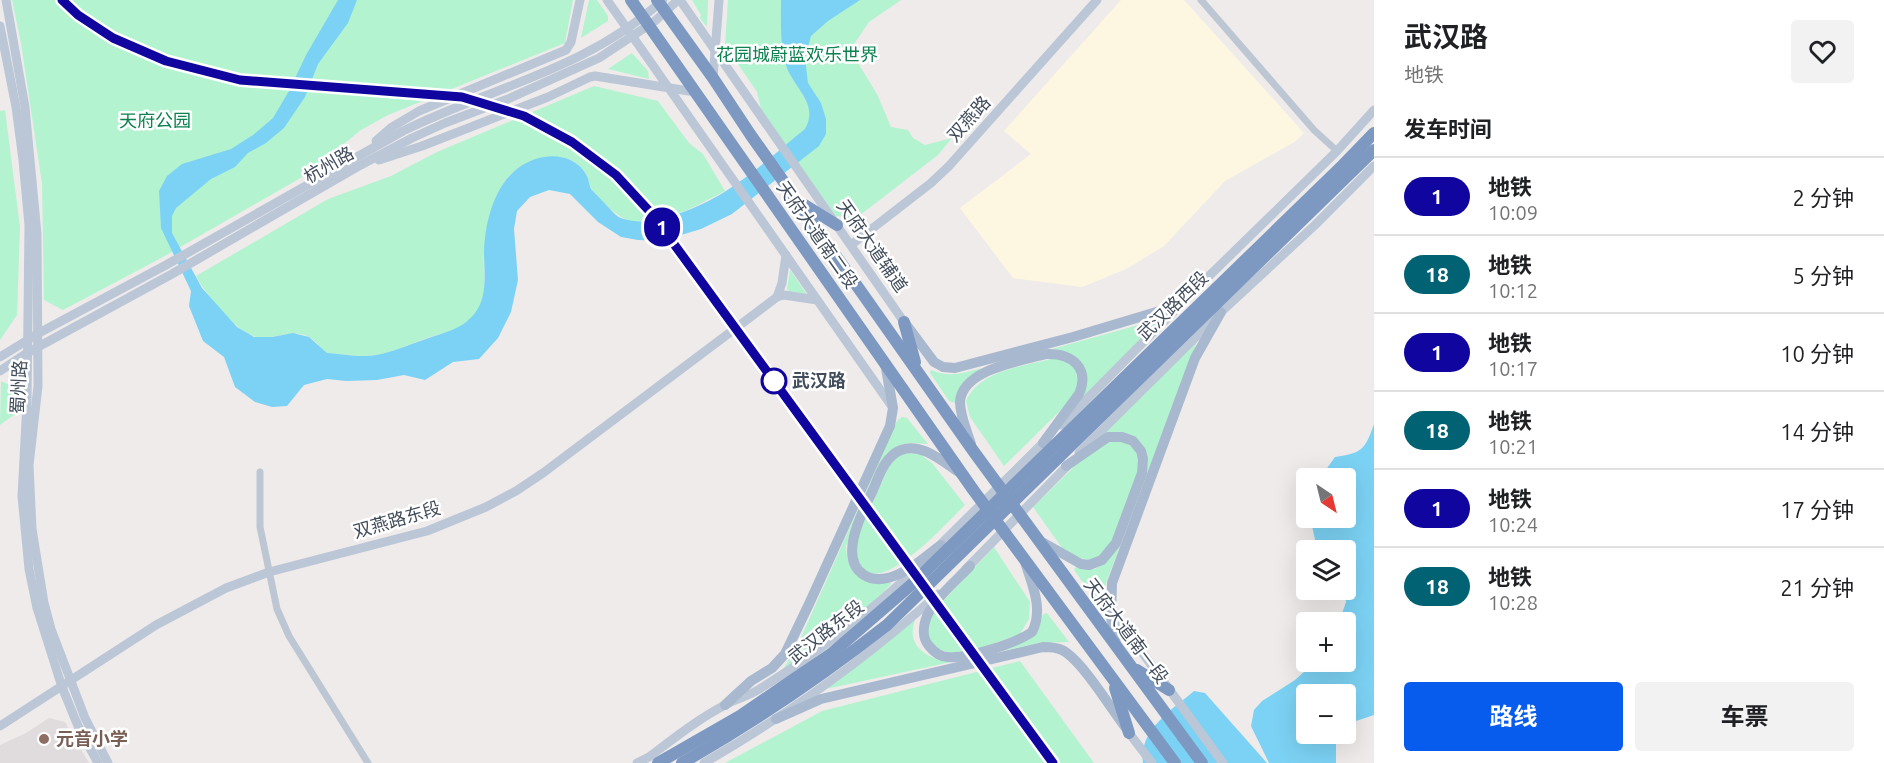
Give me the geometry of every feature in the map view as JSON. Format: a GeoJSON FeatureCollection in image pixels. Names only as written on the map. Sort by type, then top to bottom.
{"type":"FeatureCollection","features":[{"type":"Feature","properties":{"kind":"highway","name":"天府大道南二段"},"geometry":{"type":"LineString","coordinates":[[631,0],[1024,559]]}},
{"type":"Feature","properties":{"kind":"highway","name":"天府大道南二段"},"geometry":{"type":"LineString","coordinates":[[657,0],[1023,520]]}},
{"type":"Feature","properties":{"kind":"highway","name":"武汉路西段"},"geometry":{"type":"LineString","coordinates":[[1000,507],[1374,132]]}},
{"type":"Feature","properties":{"kind":"highway","name":"武汉路西段"},"geometry":{"type":"LineString","coordinates":[[1000,507],[1374,150]]}},
{"type":"Feature","properties":{"kind":"highway"},"geometry":{"type":"LineString","coordinates":[[797,200],[837,225]]}},
{"type":"Feature","properties":{"kind":"highway"},"geometry":{"type":"LineString","coordinates":[[904,322],[917,371]]}},
{"type":"Feature","properties":{"kind":"highway","name":"武汉路东段"},"geometry":{"type":"LineString","coordinates":[[658,763],[740,716],[831,654],[1000,507]]}},
{"type":"Feature","properties":{"kind":"highway","name":"武汉路东段"},"geometry":{"type":"LineString","coordinates":[[682,763],[745,726],[852,653],[913,602],[1000,507]]}},
{"type":"Feature","properties":{"kind":"highway","name":"天府大道南一段"},"geometry":{"type":"LineString","coordinates":[[1023,520],[1202,763]]}},
{"type":"Feature","properties":{"kind":"highway"},"geometry":{"type":"LineString","coordinates":[[1024,559],[1175,763]]}},
{"type":"Feature","properties":{"kind":"highway"},"geometry":{"type":"LineString","coordinates":[[1130,666],[1172,695]]}},
{"type":"Feature","properties":{"kind":"highway"},"geometry":{"type":"LineString","coordinates":[[1112,678],[1129,733]]}},
{"type":"Feature","properties":{"kind":"main road","name":"蜀州路"},"geometry":{"type":"LineString","coordinates":[[6,0],[25,107],[37,234],[38,386],[29,465],[32,530],[44,603],[51,629],[85,718],[108,763]]}},
{"type":"Feature","properties":{"kind":"main road"},"geometry":{"type":"LineString","coordinates":[[362,153],[392,128],[419,111],[566,50],[571,42],[580,0]]}},
{"type":"Feature","properties":{"kind":"main road","name":"杭州路"},"geometry":{"type":"LineString","coordinates":[[0,357],[362,153],[422,122],[571,62],[616,36],[663,0]]}},
{"type":"Feature","properties":{"kind":"main road","name":"杭州路"},"geometry":{"type":"LineString","coordinates":[[0,370],[357,167],[432,129],[508,99],[599,58],[655,21],[679,0]]}},
{"type":"Feature","properties":{"kind":"main road"},"geometry":{"type":"LineString","coordinates":[[679,0],[715,50]]}},
{"type":"Feature","properties":{"kind":"main road"},"geometry":{"type":"LineString","coordinates":[[713,78],[719,0]]}},
{"type":"Feature","properties":{"kind":"main road","name":"双燕路"},"geometry":{"type":"LineString","coordinates":[[851,245],[931,183],[949,166],[1097,0]]}},
{"type":"Feature","properties":{"kind":"main road"},"geometry":{"type":"LineString","coordinates":[[609,3],[893,408]]}},
{"type":"Feature","properties":{"kind":"main road","name":"蜀州路"},"geometry":{"type":"LineString","coordinates":[[0,26],[16,107],[29,225],[27,402],[22,496],[29,569],[37,608],[62,687],[78,726],[98,763]]}},
{"type":"Feature","properties":{"kind":"main road","name":"天府大道辅道"},"geometry":{"type":"LineString","coordinates":[[715,50],[904,322]]}},
{"type":"Feature","properties":{"kind":"main road"},"geometry":{"type":"LineString","coordinates":[[357,167],[430,143],[548,97],[590,77],[596,76],[695,92]]}},
{"type":"Feature","properties":{"kind":"main road"},"geometry":{"type":"LineString","coordinates":[[725,705],[755,692],[798,664],[891,593],[1337,151],[1374,110]]}},
{"type":"Feature","properties":{"kind":"main road"},"geometry":{"type":"LineString","coordinates":[[1024,559],[1037,598],[1038,615],[1032,632],[1016,642],[958,657],[938,654],[926,643],[924,627],[927,615],[969,566],[1221,312],[1315,225],[1374,166]]}},
{"type":"Feature","properties":{"kind":"main road"},"geometry":{"type":"LineString","coordinates":[[777,297],[782,283],[786,255]]}},
{"type":"Feature","properties":{"kind":"main road"},"geometry":{"type":"LineString","coordinates":[[777,297],[784,295],[818,300]]}},
{"type":"Feature","properties":{"kind":"main road","name":"双燕路东段"},"geometry":{"type":"LineString","coordinates":[[0,726],[156,626],[200,600],[226,588],[268,572],[427,531],[477,511],[516,491],[553,466],[777,297]]}},
{"type":"Feature","properties":{"kind":"main road"},"geometry":{"type":"LineString","coordinates":[[904,322],[934,362],[943,367],[955,368],[971,366],[1163,310],[1185,300]]}},
{"type":"Feature","properties":{"kind":"main road"},"geometry":{"type":"LineString","coordinates":[[1116,647],[1110,605],[1112,583],[1195,358],[1221,312]]}},
{"type":"Feature","properties":{"kind":"main road"},"geometry":{"type":"LineString","coordinates":[[974,452],[960,406],[962,394],[970,382],[986,372],[1055,353],[1070,358],[1076,363],[1083,376],[1083,385],[1079,394],[1043,443]]}},
{"type":"Feature","properties":{"kind":"main road"},"geometry":{"type":"LineString","coordinates":[[637,763],[725,705],[751,681],[772,668],[785,654],[893,418],[885,363]]}},
{"type":"Feature","properties":{"kind":"main road"},"geometry":{"type":"LineString","coordinates":[[1036,539],[1081,564],[1089,565],[1102,560],[1116,543],[1142,473],[1143,459],[1141,451],[1133,441],[1122,437],[1108,437],[1066,466]]}},
{"type":"Feature","properties":{"kind":"main road"},"geometry":{"type":"LineString","coordinates":[[941,545],[902,573],[878,580],[861,573],[853,559],[854,537],[862,513],[884,467],[896,452],[903,449],[922,450],[963,474]]}},
{"type":"Feature","properties":{"kind":"main road"},"geometry":{"type":"LineString","coordinates":[[704,763],[776,719],[905,624],[969,566]]}},
{"type":"Feature","properties":{"kind":"main road"},"geometry":{"type":"LineString","coordinates":[[1110,605],[1172,695],[1223,763]]}},
{"type":"Feature","properties":{"kind":"main road"},"geometry":{"type":"LineString","coordinates":[[776,719],[821,699],[1043,647],[1053,647],[1062,650],[1079,665],[1152,763]]}},
{"type":"Feature","properties":{"kind":"street"},"geometry":{"type":"LineString","coordinates":[[1201,0],[1314,130],[1337,151]]}},
{"type":"Feature","properties":{"kind":"street"},"geometry":{"type":"LineString","coordinates":[[260,472],[260,527],[277,609],[289,636],[368,763]]}},
{"type":"Feature","properties":{"kind":"shaded area"},"geometry":{"type":"Polygon","coordinates":[[[1121,0],[1184,0],[1304,133],[1296,141],[1225,181],[1164,246],[1126,269],[1082,287],[1013,278],[960,208],[1031,154],[1004,131],[1121,0]]]}},
{"type":"Feature","properties":{"kind":"shaded area","name":"元音小学"},"geometry":{"type":"Polygon","coordinates":[[[49,718],[65,722],[89,763],[0,763],[0,745],[26,733],[49,718]]]}},
{"type":"Feature","properties":{"kind":"green space","name":"天府公园"},"geometry":{"type":"Polygon","coordinates":[[[12,0],[573,0],[565,43],[388,115],[361,130],[304,176],[163,257],[63,310],[44,300],[42,184],[21,43],[12,0]]]}},
{"type":"Feature","properties":{"kind":"green space"},"geometry":{"type":"Polygon","coordinates":[[[589,0],[597,0],[608,16],[608,21],[581,38],[589,0]]]}},
{"type":"Feature","properties":{"kind":"green space"},"geometry":{"type":"Polygon","coordinates":[[[692,0],[708,0],[707,27],[700,18],[701,15],[692,0]]]}},
{"type":"Feature","properties":{"kind":"green space","name":"花园城蔚蓝欢乐世界"},"geometry":{"type":"Polygon","coordinates":[[[728,0],[901,0],[869,22],[850,50],[877,94],[891,127],[908,130],[913,138],[925,145],[952,138],[938,155],[855,219],[836,216],[762,113],[757,92],[725,45],[728,0]]]}},
{"type":"Feature","properties":{"kind":"green space"},"geometry":{"type":"Polygon","coordinates":[[[632,53],[648,71],[649,79],[608,69],[632,53]]]}},
{"type":"Feature","properties":{"kind":"green space"},"geometry":{"type":"Polygon","coordinates":[[[594,86],[658,101],[689,143],[703,154],[725,191],[668,217],[643,222],[631,221],[616,213],[601,200],[592,189],[583,169],[572,160],[563,157],[549,157],[529,162],[510,175],[501,191],[484,251],[484,291],[476,313],[471,319],[452,330],[370,356],[326,353],[313,340],[302,334],[260,337],[246,333],[221,310],[196,276],[328,199],[391,176],[437,152],[594,86]]]}},
{"type":"Feature","properties":{"kind":"green space"},"geometry":{"type":"Polygon","coordinates":[[[5,110],[20,227],[17,315],[0,340],[0,111],[5,110]]]}},
{"type":"Feature","properties":{"kind":"green space"},"geometry":{"type":"Polygon","coordinates":[[[790,270],[808,296],[790,293],[787,289],[790,270]]]}},
{"type":"Feature","properties":{"kind":"green space"},"geometry":{"type":"Polygon","coordinates":[[[1160,319],[1083,397],[1087,378],[1082,364],[1070,354],[1052,349],[1160,319]]]}},
{"type":"Feature","properties":{"kind":"green space"},"geometry":{"type":"Polygon","coordinates":[[[1197,342],[1100,599],[1095,599],[1074,570],[1076,567],[1095,569],[1105,563],[1147,473],[1138,440],[1120,432],[1102,434],[1197,342]]]}},
{"type":"Feature","properties":{"kind":"green space"},"geometry":{"type":"Polygon","coordinates":[[[1054,358],[1066,361],[1076,370],[1078,389],[1066,405],[1004,466],[970,417],[966,401],[973,390],[992,376],[1016,367],[1054,358]]]}},
{"type":"Feature","properties":{"kind":"green space"},"geometry":{"type":"Polygon","coordinates":[[[982,368],[962,385],[955,403],[949,401],[930,373],[931,370],[944,374],[956,374],[982,368]]]}},
{"type":"Feature","properties":{"kind":"green space"},"geometry":{"type":"Polygon","coordinates":[[[1,381],[18,389],[15,414],[0,425],[1,381]]]}},
{"type":"Feature","properties":{"kind":"green space"},"geometry":{"type":"Polygon","coordinates":[[[902,417],[907,418],[928,444],[905,444],[886,454],[846,546],[847,557],[854,572],[865,580],[892,583],[876,600],[783,669],[796,649],[897,421],[902,417]]]}},
{"type":"Feature","properties":{"kind":"green space"},"geometry":{"type":"Polygon","coordinates":[[[1121,441],[1134,448],[1139,461],[1137,475],[1111,546],[1100,557],[1089,561],[1065,552],[1033,507],[1087,454],[1105,442],[1121,441]]]}},
{"type":"Feature","properties":{"kind":"green space"},"geometry":{"type":"Polygon","coordinates":[[[920,454],[932,463],[965,505],[917,551],[888,571],[875,574],[865,570],[857,560],[856,540],[891,462],[899,455],[920,454]]]}},
{"type":"Feature","properties":{"kind":"green space"},"geometry":{"type":"Polygon","coordinates":[[[994,547],[1030,602],[1029,619],[1020,634],[975,649],[958,652],[944,651],[934,646],[928,634],[930,615],[994,547]]]}},
{"type":"Feature","properties":{"kind":"green space"},"geometry":{"type":"Polygon","coordinates":[[[1047,613],[1069,642],[1039,643],[826,689],[916,617],[913,633],[917,646],[927,655],[942,661],[1038,631],[1043,614],[1047,613]]]}},
{"type":"Feature","properties":{"kind":"green space"},"geometry":{"type":"Polygon","coordinates":[[[1020,661],[1094,763],[725,763],[822,711],[1020,661]]]}},
{"type":"Feature","properties":{"kind":"water"},"geometry":{"type":"Polygon","coordinates":[[[338,0],[357,0],[348,23],[318,64],[305,97],[284,128],[266,143],[248,153],[235,167],[211,179],[176,208],[172,216],[172,233],[202,288],[237,327],[254,337],[272,337],[293,333],[309,337],[327,353],[364,356],[388,352],[451,330],[470,319],[479,307],[484,292],[485,240],[494,201],[508,178],[528,162],[553,156],[569,159],[582,169],[591,189],[616,215],[623,219],[639,221],[665,218],[692,209],[736,184],[805,129],[809,119],[807,103],[788,71],[783,54],[781,0],[860,0],[828,21],[811,36],[805,58],[808,83],[821,103],[826,119],[826,134],[819,146],[732,214],[701,229],[661,241],[638,240],[621,237],[598,222],[570,194],[549,190],[530,197],[517,211],[514,229],[518,280],[511,312],[498,338],[479,359],[453,362],[425,380],[404,375],[377,380],[327,379],[304,385],[287,406],[272,407],[255,402],[235,387],[224,357],[203,341],[189,306],[191,291],[161,228],[159,191],[167,176],[182,164],[231,149],[253,135],[273,118],[338,0]]]}},
{"type":"Feature","properties":{"kind":"water"},"geometry":{"type":"Polygon","coordinates":[[[1374,424],[1374,715],[1356,721],[1356,684],[1296,684],[1296,744],[1336,744],[1336,763],[1269,763],[1251,726],[1254,710],[1262,701],[1304,672],[1356,672],[1356,612],[1342,612],[1346,600],[1356,600],[1356,540],[1315,540],[1312,528],[1356,528],[1356,468],[1327,468],[1335,457],[1357,452],[1368,440],[1374,424]]]}},
{"type":"Feature","properties":{"kind":"water"},"geometry":{"type":"Polygon","coordinates":[[[1194,691],[1205,693],[1267,763],[1143,763],[1143,751],[1151,730],[1167,713],[1194,691]]]}},
{"type":"Feature","properties":{"kind":"metro line","name":"1"},"geometry":{"type":"LineString","coordinates":[[62,0],[78,15],[113,38],[166,61],[240,80],[462,97],[524,116],[572,142],[616,175],[652,214],[1053,763]]}},
{"type":"Feature","properties":{"kind":"place","name":"武汉路"},"geometry":{"type":"Point","coordinates":[774,381]}},
{"type":"Feature","properties":{"kind":"place","name":"元音小学"},"geometry":{"type":"Point","coordinates":[44,739]}}]}
